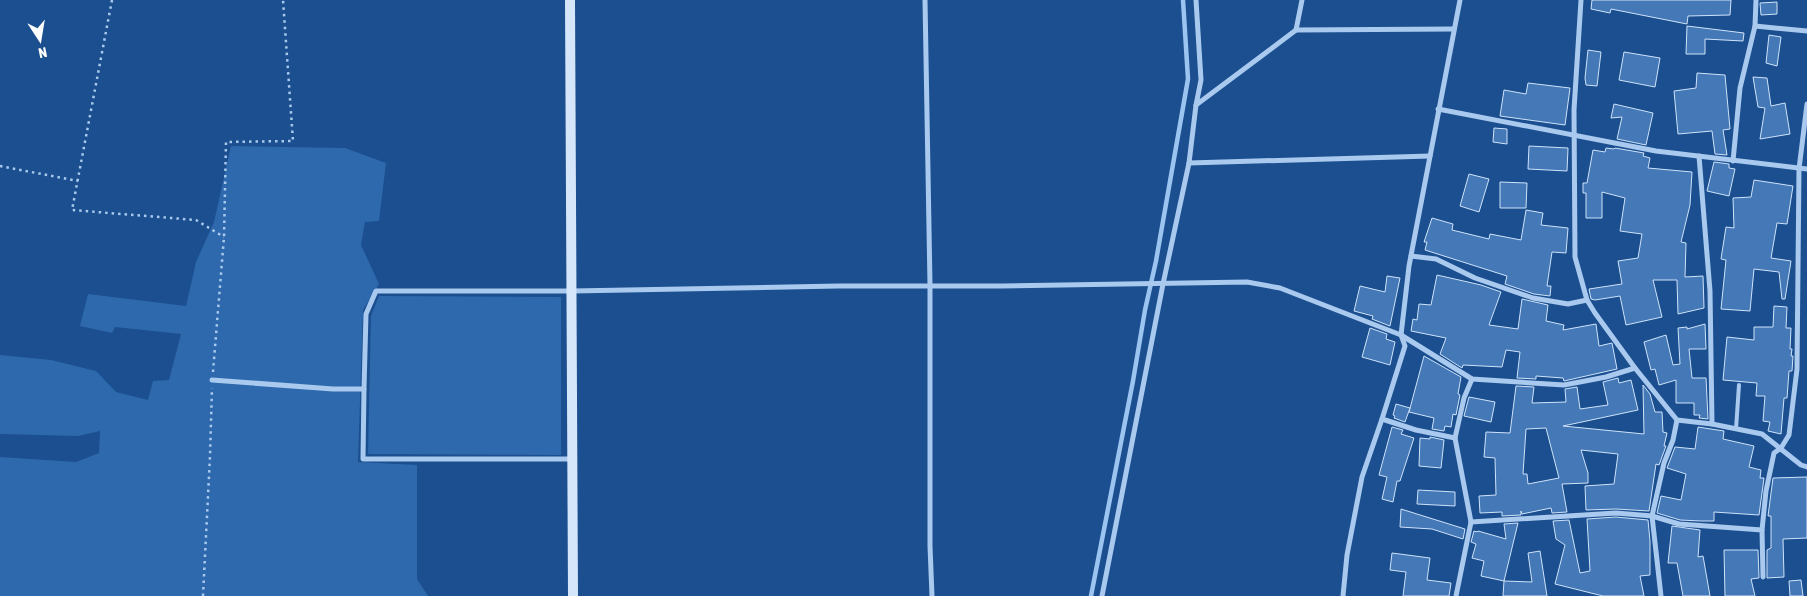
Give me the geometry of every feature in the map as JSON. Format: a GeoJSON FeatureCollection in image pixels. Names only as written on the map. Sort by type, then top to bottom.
{"type":"FeatureCollection","features":[{"type":"Feature","properties":{"kind":"street"},"geometry":{"type":"LineString","coordinates":[[570,0],[573,596]]}},
{"type":"Feature","properties":{"kind":"street"},"geometry":{"type":"LineString","coordinates":[[925,0],[930,286],[932,596]]}},
{"type":"Feature","properties":{"kind":"street"},"geometry":{"type":"LineString","coordinates":[[1102,596],[1163,284],[1189,163],[1201,80],[1196,0]]}},
{"type":"Feature","properties":{"kind":"street"},"geometry":{"type":"LineString","coordinates":[[1296,30],[1302,0]]}},
{"type":"Feature","properties":{"kind":"street"},"geometry":{"type":"LineString","coordinates":[[1343,596],[1347,555],[1362,477],[1405,346],[1402,336],[1411,256],[1460,0]]}},
{"type":"Feature","properties":{"kind":"street"},"geometry":{"type":"LineString","coordinates":[[1581,0],[1576,71],[1575,257],[1587,300],[1636,368],[1677,420],[1712,424],[1762,434],[1801,465],[1807,466]]}},
{"type":"Feature","properties":{"kind":"street"},"geometry":{"type":"LineString","coordinates":[[1733,161],[1740,88],[1755,26],[1756,0]]}},
{"type":"Feature","properties":{"kind":"street"},"geometry":{"type":"LineString","coordinates":[[1755,26],[1807,30]]}},
{"type":"Feature","properties":{"kind":"street"},"geometry":{"type":"LineString","coordinates":[[1196,105],[1296,30],[1454,29]]}},
{"type":"Feature","properties":{"kind":"street"},"geometry":{"type":"LineString","coordinates":[[1763,577],[1762,530],[1766,491],[1774,453],[1781,448],[1789,435],[1797,369],[1800,169],[1807,104]]}},
{"type":"Feature","properties":{"kind":"street"},"geometry":{"type":"LineString","coordinates":[[1438,109],[1656,151],[1807,169]]}},
{"type":"Feature","properties":{"kind":"street"},"geometry":{"type":"LineString","coordinates":[[1189,163],[1430,156]]}},
{"type":"Feature","properties":{"kind":"street"},"geometry":{"type":"LineString","coordinates":[[1699,156],[1710,291],[1712,424]]}},
{"type":"Feature","properties":{"kind":"street"},"geometry":{"type":"LineString","coordinates":[[1411,256],[1436,260],[1475,278],[1533,298],[1568,304],[1587,300]]}},
{"type":"Feature","properties":{"kind":"street"},"geometry":{"type":"LineString","coordinates":[[573,459],[363,459],[366,314],[376,291],[572,291],[1248,282],[1280,288],[1402,336],[1472,379],[1564,385],[1606,377],[1636,368]]}},
{"type":"Feature","properties":{"kind":"street"},"geometry":{"type":"LineString","coordinates":[[1456,596],[1471,522],[1455,438],[1464,398],[1472,379]]}},
{"type":"Feature","properties":{"kind":"street"},"geometry":{"type":"LineString","coordinates":[[212,380],[364,390]]}},
{"type":"Feature","properties":{"kind":"street"},"geometry":{"type":"LineString","coordinates":[[1382,418],[1416,430],[1455,438]]}},
{"type":"Feature","properties":{"kind":"street"},"geometry":{"type":"LineString","coordinates":[[1661,596],[1652,516],[1664,463],[1673,440],[1677,420]]}},
{"type":"Feature","properties":{"kind":"street"},"geometry":{"type":"LineString","coordinates":[[1471,522],[1616,512],[1652,516],[1679,524],[1762,530]]}},
{"type":"Feature","properties":{"kind":"lane"},"geometry":{"type":"LineString","coordinates":[[1736,429],[1738,385]]}},
{"type":"Feature","properties":{"kind":"path"},"geometry":{"type":"LineString","coordinates":[[112,0],[72,210],[196,220],[224,237]]}},
{"type":"Feature","properties":{"kind":"path"},"geometry":{"type":"LineString","coordinates":[[203,596],[212,380],[224,237],[226,142],[293,141],[283,0]]}},
{"type":"Feature","properties":{"kind":"path"},"geometry":{"type":"LineString","coordinates":[[0,166],[78,181]]}},
{"type":"Feature","properties":{"kind":"shaded area"},"geometry":{"type":"Polygon","coordinates":[[[231,146],[345,148],[386,163],[379,221],[365,222],[361,245],[379,284],[363,310],[358,462],[417,465],[417,579],[428,596],[0,596],[0,457],[76,462],[99,453],[100,431],[78,436],[0,434],[0,355],[51,360],[96,371],[116,392],[148,400],[153,381],[169,380],[181,334],[115,327],[112,333],[80,326],[88,294],[186,306],[196,262],[214,222],[231,146]]]}},
{"type":"Feature","properties":{"kind":"shaded area"},"geometry":{"type":"Polygon","coordinates":[[[379,296],[561,297],[561,455],[368,454],[371,316],[379,296]]]}},
{"type":"Feature","properties":{"kind":"building"},"geometry":{"type":"Polygon","coordinates":[[[1592,0],[1731,0],[1730,15],[1688,16],[1687,24],[1611,9],[1610,13],[1591,9],[1592,0]]]}},
{"type":"Feature","properties":{"kind":"building"},"geometry":{"type":"Polygon","coordinates":[[[1777,2],[1777,14],[1761,15],[1760,3],[1777,2]]]}},
{"type":"Feature","properties":{"kind":"building"},"geometry":{"type":"Polygon","coordinates":[[[1687,26],[1744,33],[1743,41],[1705,39],[1705,54],[1686,54],[1687,26]]]}},
{"type":"Feature","properties":{"kind":"building"},"geometry":{"type":"Polygon","coordinates":[[[1769,35],[1781,37],[1777,66],[1766,63],[1769,35]]]}},
{"type":"Feature","properties":{"kind":"building"},"geometry":{"type":"Polygon","coordinates":[[[1588,50],[1601,52],[1597,86],[1586,85],[1588,50]]]}},
{"type":"Feature","properties":{"kind":"building"},"geometry":{"type":"Polygon","coordinates":[[[1624,52],[1660,58],[1655,87],[1619,80],[1624,52]]]}},
{"type":"Feature","properties":{"kind":"building"},"geometry":{"type":"Polygon","coordinates":[[[1697,73],[1725,75],[1730,129],[1723,130],[1727,155],[1715,154],[1712,131],[1678,134],[1674,91],[1696,88],[1697,73]]]}},
{"type":"Feature","properties":{"kind":"building"},"geometry":{"type":"Polygon","coordinates":[[[1753,77],[1767,78],[1771,106],[1785,103],[1790,134],[1760,139],[1765,108],[1758,107],[1753,77]]]}},
{"type":"Feature","properties":{"kind":"building"},"geometry":{"type":"Polygon","coordinates":[[[1528,83],[1570,88],[1565,125],[1500,116],[1504,90],[1526,94],[1528,83]]]}},
{"type":"Feature","properties":{"kind":"building"},"geometry":{"type":"Polygon","coordinates":[[[1614,104],[1653,113],[1646,145],[1617,139],[1622,117],[1611,118],[1614,104]]]}},
{"type":"Feature","properties":{"kind":"building"},"geometry":{"type":"Polygon","coordinates":[[[1494,128],[1507,129],[1507,144],[1493,142],[1494,128]]]}},
{"type":"Feature","properties":{"kind":"building"},"geometry":{"type":"Polygon","coordinates":[[[1529,146],[1568,148],[1567,171],[1528,169],[1529,146]]]}},
{"type":"Feature","properties":{"kind":"building"},"geometry":{"type":"Polygon","coordinates":[[[1606,148],[1644,153],[1643,156],[1650,158],[1648,168],[1692,172],[1690,205],[1681,242],[1686,243],[1685,277],[1703,276],[1704,308],[1678,314],[1677,280],[1653,280],[1662,317],[1626,325],[1620,296],[1591,299],[1589,289],[1622,284],[1618,261],[1638,258],[1642,234],[1620,231],[1625,198],[1602,192],[1602,218],[1586,218],[1586,193],[1583,193],[1583,183],[1587,183],[1593,150],[1605,152],[1606,148]]]}},
{"type":"Feature","properties":{"kind":"building"},"geometry":{"type":"Polygon","coordinates":[[[1714,162],[1729,164],[1729,168],[1735,169],[1729,196],[1707,191],[1714,162]]]}},
{"type":"Feature","properties":{"kind":"building"},"geometry":{"type":"Polygon","coordinates":[[[1469,174],[1489,179],[1479,212],[1460,206],[1469,174]]]}},
{"type":"Feature","properties":{"kind":"building"},"geometry":{"type":"Polygon","coordinates":[[[1754,180],[1793,186],[1787,224],[1777,223],[1771,258],[1791,261],[1785,299],[1782,299],[1779,272],[1754,269],[1750,311],[1721,309],[1726,260],[1721,259],[1726,227],[1734,228],[1733,198],[1751,197],[1754,180]]]}},
{"type":"Feature","properties":{"kind":"building"},"geometry":{"type":"Polygon","coordinates":[[[1500,182],[1527,183],[1526,208],[1500,208],[1500,182]]]}},
{"type":"Feature","properties":{"kind":"building"},"geometry":{"type":"Polygon","coordinates":[[[1526,210],[1543,213],[1541,225],[1568,228],[1566,253],[1552,252],[1547,286],[1551,286],[1550,296],[1534,294],[1505,284],[1507,276],[1425,250],[1427,242],[1424,242],[1432,218],[1453,224],[1452,230],[1489,239],[1490,234],[1521,240],[1526,210]]]}},
{"type":"Feature","properties":{"kind":"building"},"geometry":{"type":"Polygon","coordinates":[[[1437,275],[1481,285],[1501,292],[1489,325],[1518,329],[1522,299],[1548,305],[1546,321],[1564,325],[1563,330],[1596,324],[1599,346],[1612,343],[1617,369],[1564,381],[1563,378],[1536,376],[1536,379],[1517,378],[1520,352],[1506,350],[1502,367],[1463,365],[1462,368],[1440,354],[1446,338],[1411,331],[1413,319],[1417,320],[1419,304],[1431,305],[1437,275]]]}},
{"type":"Feature","properties":{"kind":"building"},"geometry":{"type":"Polygon","coordinates":[[[1387,276],[1400,278],[1390,326],[1372,319],[1373,316],[1354,311],[1360,286],[1385,292],[1387,276]]]}},
{"type":"Feature","properties":{"kind":"building"},"geometry":{"type":"Polygon","coordinates":[[[1774,306],[1787,307],[1786,328],[1791,328],[1790,349],[1792,349],[1791,356],[1793,356],[1792,371],[1789,371],[1787,398],[1784,398],[1781,434],[1768,431],[1770,422],[1763,421],[1765,396],[1756,396],[1757,383],[1723,380],[1727,337],[1754,340],[1754,327],[1773,327],[1774,306]]]}},
{"type":"Feature","properties":{"kind":"building"},"geometry":{"type":"Polygon","coordinates":[[[1705,324],[1706,349],[1689,349],[1692,378],[1706,378],[1708,419],[1699,418],[1700,415],[1694,415],[1694,403],[1676,403],[1676,380],[1659,385],[1655,369],[1651,370],[1644,342],[1666,335],[1673,365],[1680,364],[1678,328],[1687,327],[1687,329],[1705,324]]]}},
{"type":"Feature","properties":{"kind":"building"},"geometry":{"type":"Polygon","coordinates":[[[1370,328],[1387,334],[1386,339],[1395,342],[1390,365],[1362,357],[1370,328]]]}},
{"type":"Feature","properties":{"kind":"building"},"geometry":{"type":"Polygon","coordinates":[[[1424,356],[1461,377],[1456,415],[1453,414],[1451,427],[1445,426],[1444,431],[1432,429],[1434,418],[1409,412],[1424,356]]]}},
{"type":"Feature","properties":{"kind":"building"},"geometry":{"type":"Polygon","coordinates":[[[1618,378],[1619,383],[1631,380],[1638,410],[1563,426],[1644,434],[1643,385],[1650,394],[1655,412],[1662,412],[1663,432],[1667,433],[1664,446],[1666,446],[1659,465],[1656,464],[1649,511],[1586,510],[1585,486],[1614,484],[1618,454],[1581,450],[1588,473],[1588,483],[1562,484],[1567,512],[1552,513],[1551,508],[1522,514],[1521,511],[1521,515],[1502,516],[1502,512],[1480,513],[1479,496],[1496,495],[1495,458],[1484,457],[1486,432],[1510,433],[1516,386],[1534,387],[1532,403],[1566,402],[1565,389],[1577,387],[1580,409],[1608,405],[1603,382],[1618,378]],[[1546,428],[1526,429],[1523,474],[1527,474],[1528,484],[1559,478],[1546,428]]]}},
{"type":"Feature","properties":{"kind":"building"},"geometry":{"type":"Polygon","coordinates":[[[1469,397],[1495,402],[1491,422],[1464,416],[1469,397]]]}},
{"type":"Feature","properties":{"kind":"building"},"geometry":{"type":"Polygon","coordinates":[[[1396,404],[1410,408],[1405,422],[1394,418],[1396,404]]]}},
{"type":"Feature","properties":{"kind":"building"},"geometry":{"type":"Polygon","coordinates":[[[1392,427],[1403,430],[1401,434],[1414,438],[1400,481],[1397,481],[1393,502],[1382,499],[1387,477],[1379,475],[1392,427]]]}},
{"type":"Feature","properties":{"kind":"building"},"geometry":{"type":"Polygon","coordinates":[[[1698,427],[1724,431],[1723,439],[1754,446],[1749,467],[1761,470],[1760,478],[1764,478],[1759,515],[1714,512],[1714,521],[1701,521],[1680,520],[1657,513],[1661,496],[1681,500],[1686,474],[1667,468],[1675,447],[1695,449],[1698,427]]]}},
{"type":"Feature","properties":{"kind":"building"},"geometry":{"type":"Polygon","coordinates":[[[1430,437],[1444,440],[1441,468],[1419,466],[1420,438],[1430,439],[1430,437]]]}},
{"type":"Feature","properties":{"kind":"building"},"geometry":{"type":"Polygon","coordinates":[[[1807,477],[1807,538],[1783,539],[1784,577],[1767,578],[1767,550],[1771,548],[1771,516],[1768,516],[1773,478],[1807,477]]]}},
{"type":"Feature","properties":{"kind":"building"},"geometry":{"type":"Polygon","coordinates":[[[1418,490],[1455,492],[1455,506],[1417,504],[1418,490]]]}},
{"type":"Feature","properties":{"kind":"building"},"geometry":{"type":"Polygon","coordinates":[[[1401,509],[1465,529],[1463,539],[1432,529],[1400,527],[1401,509]]]}},
{"type":"Feature","properties":{"kind":"building"},"geometry":{"type":"Polygon","coordinates":[[[1616,517],[1648,520],[1650,575],[1640,576],[1644,596],[1603,596],[1555,584],[1565,545],[1556,539],[1553,521],[1569,520],[1580,573],[1590,571],[1587,519],[1616,517]]]}},
{"type":"Feature","properties":{"kind":"building"},"geometry":{"type":"Polygon","coordinates":[[[1518,523],[1504,581],[1481,576],[1484,561],[1472,558],[1476,544],[1471,542],[1474,531],[1506,539],[1504,524],[1518,523]]]}},
{"type":"Feature","properties":{"kind":"building"},"geometry":{"type":"Polygon","coordinates":[[[1672,526],[1700,530],[1698,557],[1703,556],[1710,596],[1683,596],[1677,563],[1668,563],[1672,526]]]}},
{"type":"Feature","properties":{"kind":"building"},"geometry":{"type":"Polygon","coordinates":[[[1724,550],[1758,550],[1759,578],[1751,579],[1755,596],[1725,596],[1724,550]]]}},
{"type":"Feature","properties":{"kind":"building"},"geometry":{"type":"Polygon","coordinates":[[[1540,551],[1547,596],[1503,596],[1504,581],[1532,582],[1528,553],[1540,551]]]}},
{"type":"Feature","properties":{"kind":"building"},"geometry":{"type":"Polygon","coordinates":[[[1392,553],[1430,558],[1427,580],[1451,583],[1449,596],[1403,596],[1406,572],[1390,570],[1392,553]]]}},
{"type":"Feature","properties":{"kind":"building"},"geometry":{"type":"Polygon","coordinates":[[[1801,580],[1803,596],[1790,596],[1789,581],[1801,580]]]}},
{"type":"Feature","properties":{"kind":"waterway"},"geometry":{"type":"LineString","coordinates":[[1091,596],[1156,261],[1188,79],[1183,0]]}}]}
